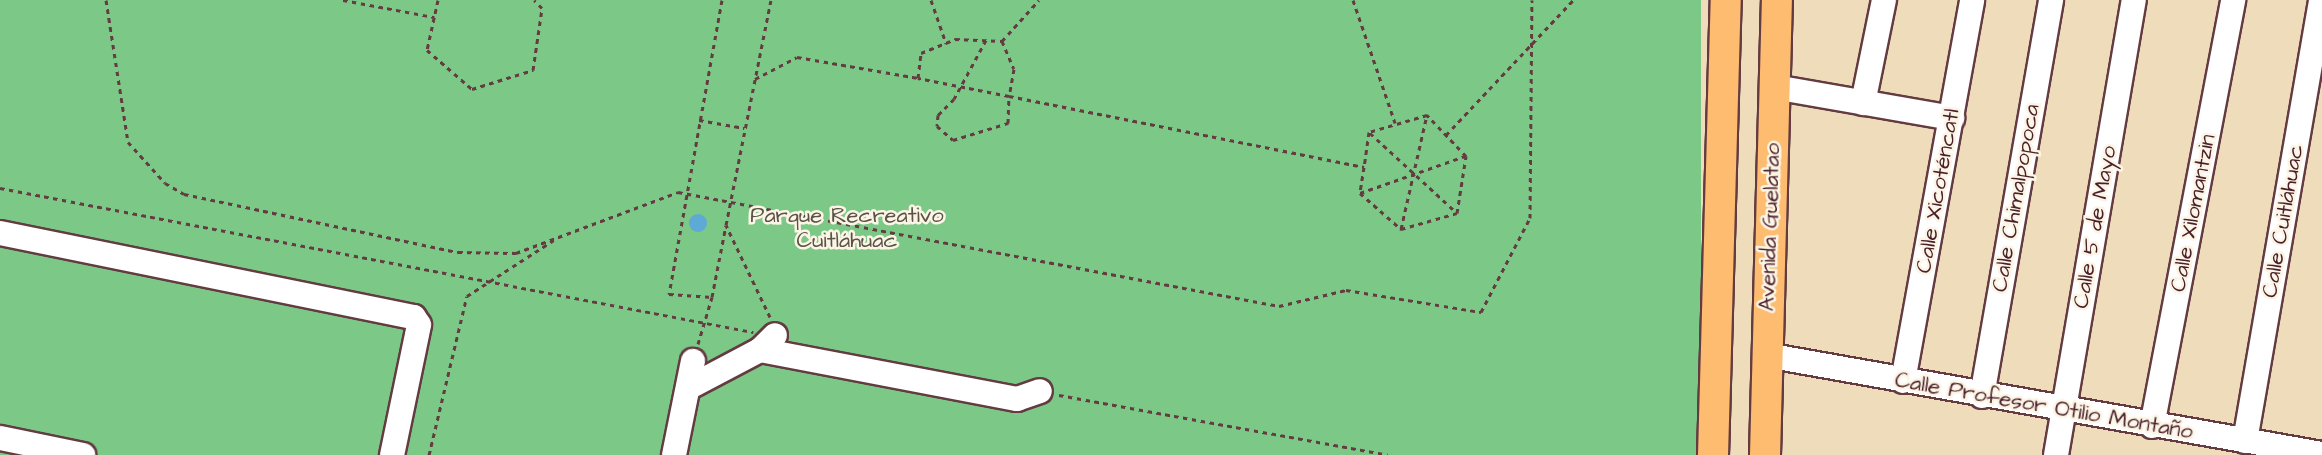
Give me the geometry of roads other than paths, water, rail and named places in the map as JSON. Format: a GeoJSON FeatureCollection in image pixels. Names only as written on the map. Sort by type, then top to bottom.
{"type":"FeatureCollection","features":[{"type":"Feature","properties":{"kind":"main road"},"geometry":{"type":"LineString","coordinates":[[1713,455],[1726,0]]}},
{"type":"Feature","properties":{"kind":"main road","name":"Avenida Guelatao"},"geometry":{"type":"LineString","coordinates":[[1765,455],[1768,219],[1777,0]]}},
{"type":"Feature","properties":{"kind":"main road"},"geometry":{"type":"LineString","coordinates":[[1723,164],[1750,182],[1771,168]]}},
{"type":"Feature","properties":{"kind":"main road"},"geometry":{"type":"LineString","coordinates":[[1721,219],[1731,207],[1749,203],[1768,219]]}},
{"type":"Feature","properties":{"kind":"street"},"geometry":{"type":"LineString","coordinates":[[1863,103],[1884,0]]}},
{"type":"Feature","properties":{"kind":"street","name":"Calle Xicoténcatl"},"geometry":{"type":"LineString","coordinates":[[1903,381],[1972,0]]}},
{"type":"Feature","properties":{"kind":"street","name":"Calle Chimalpopoca"},"geometry":{"type":"LineString","coordinates":[[1982,396],[2051,0]]}},
{"type":"Feature","properties":{"kind":"street","name":"Calle 5 de Mayo"},"geometry":{"type":"LineString","coordinates":[[2056,455],[2134,0]]}},
{"type":"Feature","properties":{"kind":"street","name":"Calle Xilomantzin"},"geometry":{"type":"LineString","coordinates":[[2152,426],[2233,0]]}},
{"type":"Feature","properties":{"kind":"street","name":"Calle Cuitláhuac"},"geometry":{"type":"LineString","coordinates":[[2245,441],[2321,0]]}},
{"type":"Feature","properties":{"kind":"street"},"geometry":{"type":"LineString","coordinates":[[1774,87],[1952,118]]}},
{"type":"Feature","properties":{"kind":"street"},"geometry":{"type":"LineString","coordinates":[[0,232],[414,317],[419,325],[392,455]]}},
{"type":"Feature","properties":{"kind":"street"},"geometry":{"type":"LineString","coordinates":[[688,388],[767,343],[1017,399],[1040,391]]}},
{"type":"Feature","properties":{"kind":"street","name":"Calle Profesor Otilio Montaño"},"geometry":{"type":"LineString","coordinates":[[1766,355],[1982,396],[2322,454]]}},
{"type":"Feature","properties":{"kind":"street"},"geometry":{"type":"LineString","coordinates":[[674,455],[693,361]]}},
{"type":"Feature","properties":{"kind":"street"},"geometry":{"type":"LineString","coordinates":[[0,438],[83,455]]}},
{"type":"Feature","properties":{"kind":"water"},"geometry":{"type":"Polygon","coordinates":[[[694,214],[702,214],[707,219],[705,230],[694,232],[689,227],[689,219],[694,214]]]}},
{"type":"Feature","properties":{"kind":"park label","name":"Parque Recreativo Cuitláhuac"},"geometry":{"type":"Point","coordinates":[847,228]}}]}
